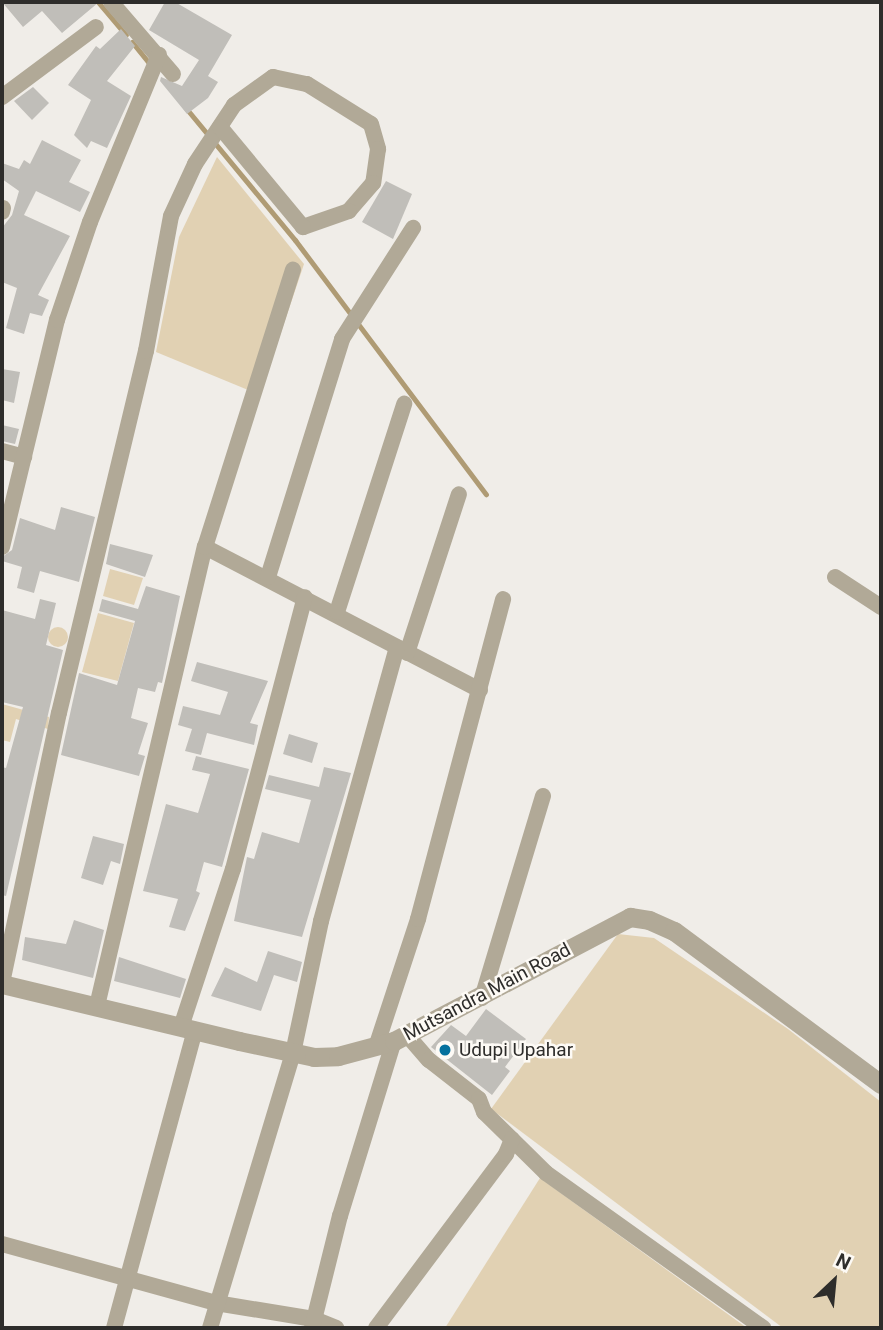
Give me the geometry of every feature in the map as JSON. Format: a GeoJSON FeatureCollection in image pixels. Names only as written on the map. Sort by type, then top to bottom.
{"type":"FeatureCollection","features":[{"type":"Feature","properties":{"kind":"street"},"geometry":{"type":"LineString","coordinates":[[111,2],[173,74]]}},
{"type":"Feature","properties":{"kind":"street"},"geometry":{"type":"LineString","coordinates":[[2,97],[96,27]]}},
{"type":"Feature","properties":{"kind":"street"},"geometry":{"type":"LineString","coordinates":[[2,547],[57,320],[86,234],[159,55]]}},
{"type":"Feature","properties":{"kind":"street"},"geometry":{"type":"LineString","coordinates":[[2,984],[60,713],[146,351],[171,216],[195,164],[234,105],[273,77],[307,84],[371,124],[378,149],[373,183],[349,211],[303,228],[220,127]]}},
{"type":"Feature","properties":{"kind":"street"},"geometry":{"type":"LineString","coordinates":[[268,577],[342,339],[413,228]]}},
{"type":"Feature","properties":{"kind":"street"},"geometry":{"type":"LineString","coordinates":[[97,1006],[205,547],[293,270]]}},
{"type":"Feature","properties":{"kind":"street"},"geometry":{"type":"LineString","coordinates":[[337,612],[404,404]]}},
{"type":"Feature","properties":{"kind":"street"},"geometry":{"type":"LineString","coordinates":[[2,451],[24,457]]}},
{"type":"Feature","properties":{"kind":"street"},"geometry":{"type":"LineString","coordinates":[[210,1328],[293,1053],[321,921],[402,650],[459,494]]}},
{"type":"Feature","properties":{"kind":"street"},"geometry":{"type":"LineString","coordinates":[[205,547],[337,612],[402,650],[480,690]]}},
{"type":"Feature","properties":{"kind":"street"},"geometry":{"type":"LineString","coordinates":[[835,577],[881,607]]}},
{"type":"Feature","properties":{"kind":"street"},"geometry":{"type":"LineString","coordinates":[[114,1328],[188,1029],[304,597]]}},
{"type":"Feature","properties":{"kind":"street"},"geometry":{"type":"LineString","coordinates":[[313,1324],[340,1216],[393,1041],[418,919],[503,598]]}},
{"type":"Feature","properties":{"kind":"street"},"geometry":{"type":"LineString","coordinates":[[482,998],[544,796]]}},
{"type":"Feature","properties":{"kind":"street","name":"Mutsandra Main Road"},"geometry":{"type":"LineString","coordinates":[[2,984],[293,1053],[338,1056],[393,1041],[482,998],[611,924],[630,917],[649,920],[674,931],[881,1084]]}},
{"type":"Feature","properties":{"kind":"street"},"geometry":{"type":"LineString","coordinates":[[393,1041],[429,1060],[479,1099],[484,1112],[547,1173],[763,1328]]}},
{"type":"Feature","properties":{"kind":"street"},"geometry":{"type":"LineString","coordinates":[[376,1328],[506,1154],[512,1139]]}},
{"type":"Feature","properties":{"kind":"street"},"geometry":{"type":"LineString","coordinates":[[2,1244],[216,1303],[336,1328]]}},
{"type":"Feature","properties":{"kind":"shaded area"},"geometry":{"type":"Polygon","coordinates":[[[217,157],[304,264],[260,395],[156,352],[179,237],[217,157]]]}},
{"type":"Feature","properties":{"kind":"shaded area"},"geometry":{"type":"Polygon","coordinates":[[[110,569],[143,578],[134,605],[103,596],[110,569]]]}},
{"type":"Feature","properties":{"kind":"shaded area"},"geometry":{"type":"Polygon","coordinates":[[[98,613],[134,623],[118,681],[82,672],[98,613]]]}},
{"type":"Feature","properties":{"kind":"shaded area"},"geometry":{"type":"Polygon","coordinates":[[[58,627],[65,630],[68,637],[65,644],[58,647],[51,644],[48,637],[51,630],[58,627]]]}},
{"type":"Feature","properties":{"kind":"shaded area"},"geometry":{"type":"Polygon","coordinates":[[[2,704],[49,717],[48,729],[16,719],[10,742],[2,740],[2,704]]]}},
{"type":"Feature","properties":{"kind":"shaded area"},"geometry":{"type":"Polygon","coordinates":[[[618,934],[654,938],[788,1029],[881,1102],[881,1328],[783,1328],[491,1109],[618,934]]]}},
{"type":"Feature","properties":{"kind":"shaded area"},"geometry":{"type":"Polygon","coordinates":[[[540,1178],[747,1328],[445,1328],[540,1178]]]}},
{"type":"Feature","properties":{"kind":"building"},"geometry":{"type":"Polygon","coordinates":[[[2,2],[99,2],[62,33],[42,11],[23,27],[2,2]]]}},
{"type":"Feature","properties":{"kind":"building"},"geometry":{"type":"Polygon","coordinates":[[[165,2],[175,2],[232,35],[208,76],[218,82],[208,98],[187,114],[160,81],[161,77],[182,86],[199,60],[149,30],[165,2]]]}},
{"type":"Feature","properties":{"kind":"building"},"geometry":{"type":"Polygon","coordinates":[[[121,29],[135,46],[107,81],[131,96],[107,148],[91,141],[87,148],[74,135],[91,100],[68,85],[96,46],[100,49],[121,29]]]}},
{"type":"Feature","properties":{"kind":"building"},"geometry":{"type":"Polygon","coordinates":[[[33,87],[49,103],[32,120],[14,101],[33,87]]]}},
{"type":"Feature","properties":{"kind":"building"},"geometry":{"type":"Polygon","coordinates":[[[42,140],[81,160],[69,182],[90,192],[80,212],[36,191],[24,215],[70,236],[38,295],[49,300],[42,316],[30,313],[24,334],[6,328],[17,288],[2,282],[2,228],[12,215],[19,191],[2,179],[2,163],[19,169],[24,160],[30,164],[42,140]]]}},
{"type":"Feature","properties":{"kind":"building"},"geometry":{"type":"Polygon","coordinates":[[[386,181],[412,194],[393,239],[362,222],[386,181]]]}},
{"type":"Feature","properties":{"kind":"building"},"geometry":{"type":"Polygon","coordinates":[[[2,369],[20,372],[14,403],[2,400],[2,369]]]}},
{"type":"Feature","properties":{"kind":"building"},"geometry":{"type":"Polygon","coordinates":[[[2,425],[19,429],[15,444],[2,441],[2,425]]]}},
{"type":"Feature","properties":{"kind":"building"},"geometry":{"type":"Polygon","coordinates":[[[61,507],[95,517],[79,582],[40,571],[34,593],[17,588],[22,567],[2,561],[2,557],[12,550],[20,518],[55,530],[61,507]]]}},
{"type":"Feature","properties":{"kind":"building"},"geometry":{"type":"Polygon","coordinates":[[[110,544],[153,555],[145,577],[106,564],[110,544]]]}},
{"type":"Feature","properties":{"kind":"building"},"geometry":{"type":"Polygon","coordinates":[[[146,586],[180,596],[162,683],[158,682],[155,692],[138,688],[131,718],[148,723],[138,754],[145,756],[139,776],[61,755],[79,673],[117,685],[135,621],[99,611],[102,599],[138,609],[146,586]]]}},
{"type":"Feature","properties":{"kind":"building"},"geometry":{"type":"Polygon","coordinates":[[[40,599],[56,603],[46,645],[63,650],[6,896],[2,895],[2,767],[6,768],[23,707],[2,702],[2,610],[35,619],[40,599]]]}},
{"type":"Feature","properties":{"kind":"building"},"geometry":{"type":"Polygon","coordinates":[[[197,662],[268,681],[250,723],[258,725],[254,745],[207,733],[201,755],[185,751],[192,729],[178,725],[183,706],[220,715],[228,692],[191,681],[197,662]]]}},
{"type":"Feature","properties":{"kind":"building"},"geometry":{"type":"Polygon","coordinates":[[[289,734],[318,743],[312,763],[283,754],[289,734]]]}},
{"type":"Feature","properties":{"kind":"building"},"geometry":{"type":"Polygon","coordinates":[[[196,756],[249,769],[222,867],[204,862],[196,891],[200,893],[185,931],[169,927],[178,899],[143,891],[166,804],[198,813],[210,774],[192,770],[196,756]]]}},
{"type":"Feature","properties":{"kind":"building"},"geometry":{"type":"Polygon","coordinates":[[[324,767],[351,773],[302,937],[234,921],[247,857],[254,859],[262,832],[299,843],[311,800],[265,789],[269,775],[319,787],[324,767]]]}},
{"type":"Feature","properties":{"kind":"building"},"geometry":{"type":"Polygon","coordinates":[[[93,836],[124,844],[120,864],[111,861],[103,885],[81,878],[93,836]]]}},
{"type":"Feature","properties":{"kind":"building"},"geometry":{"type":"Polygon","coordinates":[[[74,920],[104,930],[93,978],[22,960],[25,937],[66,944],[74,920]]]}},
{"type":"Feature","properties":{"kind":"building"},"geometry":{"type":"Polygon","coordinates":[[[268,951],[302,962],[297,982],[274,975],[261,1011],[211,996],[225,967],[257,982],[268,951]]]}},
{"type":"Feature","properties":{"kind":"building"},"geometry":{"type":"Polygon","coordinates":[[[119,957],[186,979],[180,998],[114,981],[119,957]]]}},
{"type":"Feature","properties":{"kind":"building"},"geometry":{"type":"Polygon","coordinates":[[[486,1009],[526,1039],[505,1067],[510,1071],[492,1095],[431,1047],[451,1025],[466,1036],[486,1009]]]}},
{"type":"Feature","properties":{"kind":"waterway"},"geometry":{"type":"LineString","coordinates":[[98,2],[126,35]]}},
{"type":"Feature","properties":{"kind":"waterway"},"geometry":{"type":"LineString","coordinates":[[132,42],[152,67]]}},
{"type":"Feature","properties":{"kind":"waterway"},"geometry":{"type":"LineString","coordinates":[[185,107],[295,240],[486,494]]}},
{"type":"Feature","properties":{"kind":"place","name":"Udupi Upahar"},"geometry":{"type":"Point","coordinates":[445,1050]}}]}
